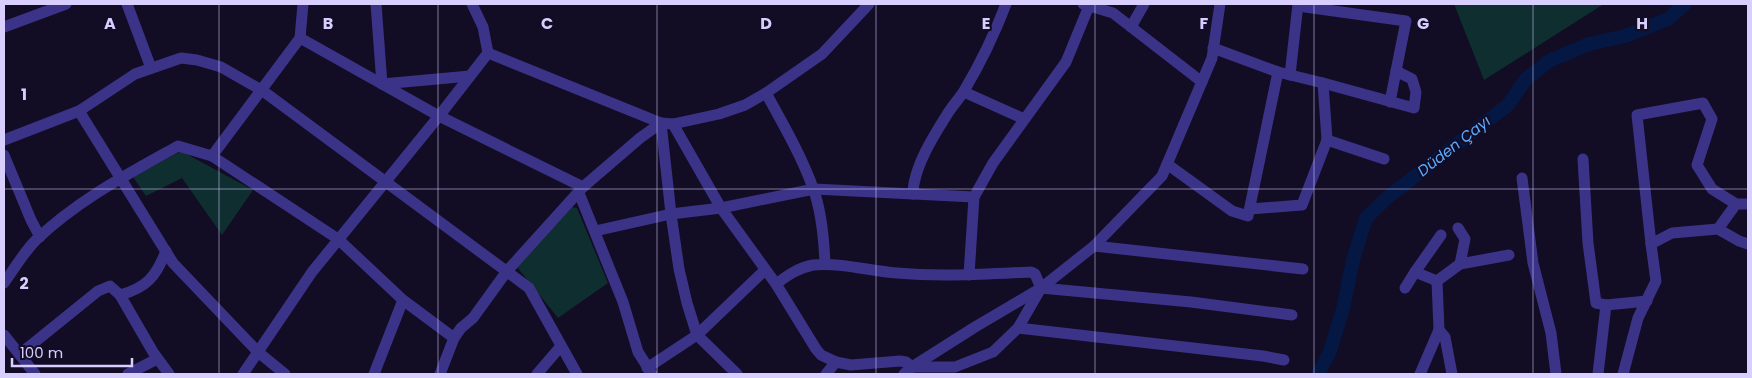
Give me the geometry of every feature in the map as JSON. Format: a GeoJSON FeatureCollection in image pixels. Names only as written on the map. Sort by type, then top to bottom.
{"type":"FeatureCollection","features":[{"type":"Feature","properties":{"kind":"street"},"geometry":{"type":"LineString","coordinates":[[4,27],[66,4]]}},
{"type":"Feature","properties":{"kind":"street"},"geometry":{"type":"LineString","coordinates":[[127,4],[151,68]]}},
{"type":"Feature","properties":{"kind":"street"},"geometry":{"type":"LineString","coordinates":[[212,156],[300,38],[303,4]]}},
{"type":"Feature","properties":{"kind":"street"},"geometry":{"type":"LineString","coordinates":[[376,4],[382,84]]}},
{"type":"Feature","properties":{"kind":"street"},"geometry":{"type":"LineString","coordinates":[[242,374],[312,272],[488,53],[483,27],[472,4]]}},
{"type":"Feature","properties":{"kind":"street"},"geometry":{"type":"LineString","coordinates":[[440,374],[454,338],[473,318],[507,271],[581,190],[640,138],[667,123],[728,111],[745,105],[766,93],[822,54],[869,4]]}},
{"type":"Feature","properties":{"kind":"street"},"geometry":{"type":"LineString","coordinates":[[913,194],[918,167],[948,112],[964,92],[1006,4]]}},
{"type":"Feature","properties":{"kind":"street"},"geometry":{"type":"LineString","coordinates":[[1131,27],[1144,4]]}},
{"type":"Feature","properties":{"kind":"street"},"geometry":{"type":"LineString","coordinates":[[908,371],[975,327],[1041,288],[1094,246],[1162,176],[1212,58],[1220,4]]}},
{"type":"Feature","properties":{"kind":"street"},"geometry":{"type":"LineString","coordinates":[[970,275],[974,197],[994,163],[1066,62],[1085,5],[1113,13],[1202,82]]}},
{"type":"Feature","properties":{"kind":"street"},"geometry":{"type":"LineString","coordinates":[[1290,75],[1298,5],[1406,21],[1390,102]]}},
{"type":"Feature","properties":{"kind":"street"},"geometry":{"type":"LineString","coordinates":[[300,38],[439,116],[581,190],[594,231],[622,302],[638,352],[649,371],[697,335],[765,270]]}},
{"type":"Feature","properties":{"kind":"street"},"geometry":{"type":"LineString","coordinates":[[1213,48],[1278,72],[1414,108],[1416,92],[1412,79],[1396,71]]}},
{"type":"Feature","properties":{"kind":"street"},"geometry":{"type":"LineString","coordinates":[[488,53],[667,123],[721,208],[776,284],[816,349],[826,359],[851,365],[906,362],[908,371]]}},
{"type":"Feature","properties":{"kind":"street"},"geometry":{"type":"LineString","coordinates":[[4,140],[78,111],[135,74],[151,68],[181,58],[197,60],[221,67],[261,90],[528,288],[577,374]]}},
{"type":"Feature","properties":{"kind":"street"},"geometry":{"type":"LineString","coordinates":[[1167,164],[1232,211],[1248,216],[1278,72]]}},
{"type":"Feature","properties":{"kind":"street"},"geometry":{"type":"LineString","coordinates":[[382,84],[470,76]]}},
{"type":"Feature","properties":{"kind":"street"},"geometry":{"type":"LineString","coordinates":[[1250,209],[1302,206],[1327,140],[1323,83]]}},
{"type":"Feature","properties":{"kind":"street"},"geometry":{"type":"LineString","coordinates":[[964,92],[1024,119]]}},
{"type":"Feature","properties":{"kind":"street"},"geometry":{"type":"LineString","coordinates":[[766,93],[795,146],[814,189],[824,235],[824,264]]}},
{"type":"Feature","properties":{"kind":"street"},"geometry":{"type":"LineString","coordinates":[[1623,374],[1638,318],[1656,281],[1650,244],[1637,115],[1703,103],[1712,119],[1698,165],[1712,189],[1736,204],[1748,204]]}},
{"type":"Feature","properties":{"kind":"street"},"geometry":{"type":"LineString","coordinates":[[78,111],[173,263],[258,352],[285,374]]}},
{"type":"Feature","properties":{"kind":"street"},"geometry":{"type":"LineString","coordinates":[[667,123],[671,214],[679,269],[687,303],[697,335],[737,374]]}},
{"type":"Feature","properties":{"kind":"street"},"geometry":{"type":"LineString","coordinates":[[1327,140],[1384,159]]}},
{"type":"Feature","properties":{"kind":"street"},"geometry":{"type":"LineString","coordinates":[[4,283],[35,241],[76,206],[120,178],[178,146],[212,156],[338,239],[403,300],[454,338]]}},
{"type":"Feature","properties":{"kind":"street"},"geometry":{"type":"LineString","coordinates":[[4,155],[40,237]]}},
{"type":"Feature","properties":{"kind":"street"},"geometry":{"type":"LineString","coordinates":[[1583,159],[1588,243],[1596,303],[1606,305],[1647,301]]}},
{"type":"Feature","properties":{"kind":"street"},"geometry":{"type":"LineString","coordinates":[[1522,178],[1533,264],[1551,333],[1556,374]]}},
{"type":"Feature","properties":{"kind":"street"},"geometry":{"type":"LineString","coordinates":[[594,231],[671,214],[721,208],[814,189],[974,197]]}},
{"type":"Feature","properties":{"kind":"street"},"geometry":{"type":"LineString","coordinates":[[1718,228],[1736,204]]}},
{"type":"Feature","properties":{"kind":"street"},"geometry":{"type":"LineString","coordinates":[[1458,228],[1465,239],[1460,264]]}},
{"type":"Feature","properties":{"kind":"street"},"geometry":{"type":"LineString","coordinates":[[1650,244],[1672,232],[1718,228],[1739,241],[1748,244]]}},
{"type":"Feature","properties":{"kind":"street"},"geometry":{"type":"LineString","coordinates":[[1405,288],[1441,235]]}},
{"type":"Feature","properties":{"kind":"street"},"geometry":{"type":"LineString","coordinates":[[1094,246],[1304,270]]}},
{"type":"Feature","properties":{"kind":"street"},"geometry":{"type":"LineString","coordinates":[[120,295],[141,287],[152,278],[166,252]]}},
{"type":"Feature","properties":{"kind":"street"},"geometry":{"type":"LineString","coordinates":[[1437,281],[1460,264],[1509,255]]}},
{"type":"Feature","properties":{"kind":"street"},"geometry":{"type":"LineString","coordinates":[[776,284],[802,268],[824,264],[898,274],[970,275],[1030,272],[1035,274],[1041,288]]}},
{"type":"Feature","properties":{"kind":"street"},"geometry":{"type":"LineString","coordinates":[[1415,272],[1437,281]]}},
{"type":"Feature","properties":{"kind":"street"},"geometry":{"type":"LineString","coordinates":[[1420,374],[1440,330],[1437,281]]}},
{"type":"Feature","properties":{"kind":"street"},"geometry":{"type":"LineString","coordinates":[[20,354],[98,291],[110,286],[120,295],[157,359],[169,374]]}},
{"type":"Feature","properties":{"kind":"street"},"geometry":{"type":"LineString","coordinates":[[1041,288],[1191,302],[1292,315]]}},
{"type":"Feature","properties":{"kind":"street"},"geometry":{"type":"LineString","coordinates":[[908,371],[955,370],[994,352],[1018,328],[1041,288]]}},
{"type":"Feature","properties":{"kind":"street"},"geometry":{"type":"LineString","coordinates":[[374,374],[403,300]]}},
{"type":"Feature","properties":{"kind":"street"},"geometry":{"type":"LineString","coordinates":[[1598,374],[1606,305]]}},
{"type":"Feature","properties":{"kind":"street"},"geometry":{"type":"LineString","coordinates":[[1018,328],[1284,360]]}},
{"type":"Feature","properties":{"kind":"street"},"geometry":{"type":"LineString","coordinates":[[1440,330],[1445,338],[1452,374]]}},
{"type":"Feature","properties":{"kind":"street"},"geometry":{"type":"LineString","coordinates":[[4,334],[35,374]]}},
{"type":"Feature","properties":{"kind":"street"},"geometry":{"type":"LineString","coordinates":[[537,374],[561,346]]}},
{"type":"Feature","properties":{"kind":"street"},"geometry":{"type":"LineString","coordinates":[[128,374],[157,359]]}},
{"type":"Feature","properties":{"kind":"street"},"geometry":{"type":"LineString","coordinates":[[826,374],[836,362]]}},
{"type":"Feature","properties":{"kind":"green space"},"geometry":{"type":"Polygon","coordinates":[[[1454,4],[1604,4],[1484,80],[1454,4]]]}},
{"type":"Feature","properties":{"kind":"green space"},"geometry":{"type":"Polygon","coordinates":[[[181,151],[253,190],[222,235],[182,178],[146,196],[133,177],[181,151]]]}},
{"type":"Feature","properties":{"kind":"green space"},"geometry":{"type":"Polygon","coordinates":[[[572,207],[577,208],[608,283],[558,318],[517,267],[572,207]]]}},
{"type":"Feature","properties":{"kind":"waterway","name":"Düden Çayı"},"geometry":{"type":"LineString","coordinates":[[1318,374],[1329,354],[1343,309],[1353,260],[1366,218],[1388,197],[1508,105],[1526,79],[1549,61],[1589,44],[1625,36],[1668,19],[1685,4]]}}]}
